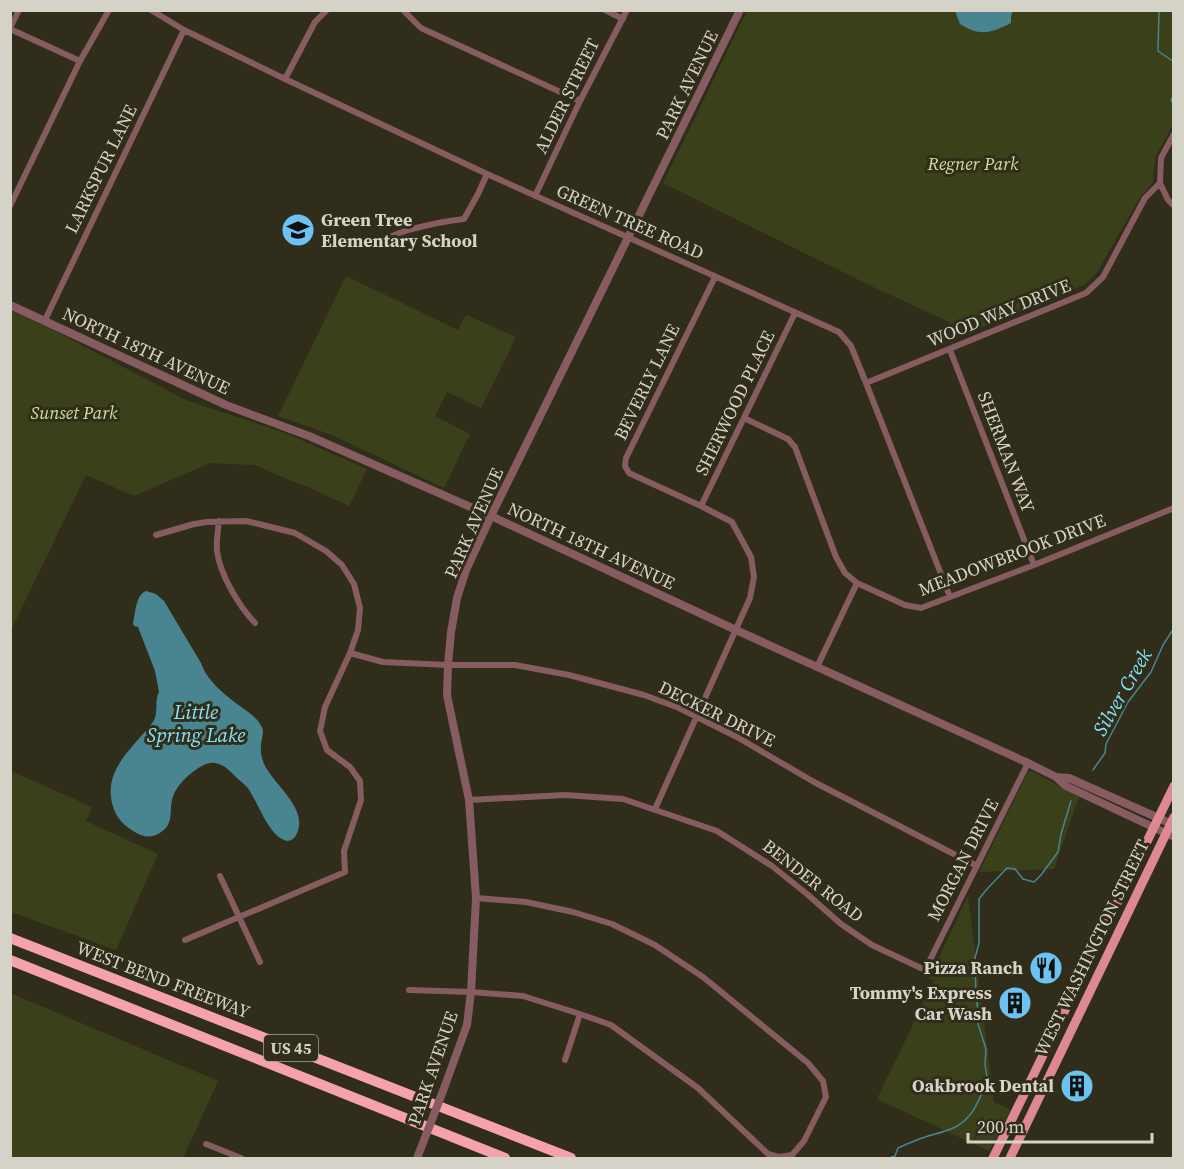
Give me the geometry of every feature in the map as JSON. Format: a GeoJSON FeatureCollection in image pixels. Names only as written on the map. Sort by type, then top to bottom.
{"type":"FeatureCollection","features":[{"type":"Feature","properties":{"kind":"highway","name":"WEST BEND FREEWAY"},"geometry":{"type":"LineString","coordinates":[[10,938],[570,1158]]}},
{"type":"Feature","properties":{"kind":"highway","name":"WEST BEND FREEWAY"},"geometry":{"type":"LineString","coordinates":[[10,960],[505,1158]]}},
{"type":"Feature","properties":{"kind":"main road","name":"WEST WASHINGTON STREET"},"geometry":{"type":"LineString","coordinates":[[995,1156],[1173,786]]}},
{"type":"Feature","properties":{"kind":"main road","name":"WEST WASHINGTON STREET"},"geometry":{"type":"LineString","coordinates":[[1009,1158],[1169,835],[1172,822]]}},
{"type":"Feature","properties":{"kind":"street"},"geometry":{"type":"LineString","coordinates":[[19,10],[10,28],[80,61]]}},
{"type":"Feature","properties":{"kind":"street"},"geometry":{"type":"LineString","coordinates":[[10,206],[80,61],[109,10]]}},
{"type":"Feature","properties":{"kind":"street","name":"GREEN TREE ROAD"},"geometry":{"type":"LineString","coordinates":[[151,10],[184,30],[487,174],[839,332],[850,346],[866,384],[950,597]]}},
{"type":"Feature","properties":{"kind":"street"},"geometry":{"type":"LineString","coordinates":[[285,79],[315,22],[327,10]]}},
{"type":"Feature","properties":{"kind":"street"},"geometry":{"type":"LineString","coordinates":[[403,10],[421,28],[580,101]]}},
{"type":"Feature","properties":{"kind":"street"},"geometry":{"type":"LineString","coordinates":[[605,10],[623,19]]}},
{"type":"Feature","properties":{"kind":"street","name":"ALDER STREET"},"geometry":{"type":"LineString","coordinates":[[536,196],[580,101],[627,10]]}},
{"type":"Feature","properties":{"kind":"street","name":"PARK AVENUE"},"geometry":{"type":"LineString","coordinates":[[417,1158],[467,1025],[471,992],[476,898],[469,800],[447,695],[451,632],[457,598],[466,570],[491,516],[740,10]]}},
{"type":"Feature","properties":{"kind":"street","name":"LARKSPUR LANE"},"geometry":{"type":"LineString","coordinates":[[45,320],[184,30]]}},
{"type":"Feature","properties":{"kind":"street"},"geometry":{"type":"LineString","coordinates":[[1173,134],[1161,158],[1160,183],[1173,206]]}},
{"type":"Feature","properties":{"kind":"street"},"geometry":{"type":"LineString","coordinates":[[367,240],[379,241],[433,224],[464,219],[487,174]]}},
{"type":"Feature","properties":{"kind":"street","name":"WOOD WAY DRIVE"},"geometry":{"type":"LineString","coordinates":[[866,384],[1086,294],[1103,278],[1145,198],[1160,183]]}},
{"type":"Feature","properties":{"kind":"street","name":"BEVERLY LANE"},"geometry":{"type":"LineString","coordinates":[[655,809],[750,598],[754,577],[751,556],[732,522],[629,473],[625,466],[626,458],[715,278]]}},
{"type":"Feature","properties":{"kind":"street","name":"NORTH 18TH AVENUE"},"geometry":{"type":"LineString","coordinates":[[10,305],[226,405],[309,435],[491,516],[1028,763],[1056,777],[1066,786],[1169,835]]}},
{"type":"Feature","properties":{"kind":"street","name":"SHERWOOD PLACE"},"geometry":{"type":"LineString","coordinates":[[701,506],[795,314]]}},
{"type":"Feature","properties":{"kind":"street","name":"SHERMAN WAY"},"geometry":{"type":"LineString","coordinates":[[950,350],[1034,565]]}},
{"type":"Feature","properties":{"kind":"street","name":"MEADOWBROOK DRIVE"},"geometry":{"type":"LineString","coordinates":[[744,418],[788,439],[795,447],[836,557],[845,573],[857,583],[905,605],[921,608],[1173,508]]}},
{"type":"Feature","properties":{"kind":"street"},"geometry":{"type":"LineString","coordinates":[[219,521],[217,551],[224,575],[246,614],[255,623]]}},
{"type":"Feature","properties":{"kind":"street"},"geometry":{"type":"LineString","coordinates":[[156,536],[194,524],[219,521],[246,521],[295,533],[326,551],[342,565],[354,584],[360,608],[358,630],[325,707],[320,731],[327,750],[350,767],[360,781],[361,800],[344,851],[345,872],[184,940]]}},
{"type":"Feature","properties":{"kind":"street"},"geometry":{"type":"LineString","coordinates":[[817,667],[857,583]]}},
{"type":"Feature","properties":{"kind":"street","name":"DECKER DRIVE"},"geometry":{"type":"LineString","coordinates":[[350,653],[383,662],[515,665],[569,675],[644,695],[679,708],[737,737],[814,782],[977,866]]}},
{"type":"Feature","properties":{"kind":"street","name":"MORGAN DRIVE"},"geometry":{"type":"LineString","coordinates":[[925,970],[1028,763]]}},
{"type":"Feature","properties":{"kind":"street","name":"NORTH 18TH AVENUE"},"geometry":{"type":"LineString","coordinates":[[1056,777],[1069,778],[1157,818],[1172,822]]}},
{"type":"Feature","properties":{"kind":"street","name":"BENDER ROAD"},"geometry":{"type":"LineString","coordinates":[[469,800],[565,795],[623,799],[717,831],[772,866],[842,924],[872,945],[925,970]]}},
{"type":"Feature","properties":{"kind":"street"},"geometry":{"type":"LineString","coordinates":[[220,876],[260,962]]}},
{"type":"Feature","properties":{"kind":"street"},"geometry":{"type":"LineString","coordinates":[[409,990],[523,996],[611,1025],[698,1088],[768,1154],[779,1157],[792,1155],[804,1141],[826,1096],[823,1081],[808,1063],[703,977],[655,945],[612,924],[573,912],[526,902],[476,898]]}},
{"type":"Feature","properties":{"kind":"street"},"geometry":{"type":"LineString","coordinates":[[565,1060],[580,1014]]}},
{"type":"Feature","properties":{"kind":"street"},"geometry":{"type":"LineString","coordinates":[[206,1144],[241,1158]]}},
{"type":"Feature","properties":{"kind":"street"},"geometry":{"type":"LineString","coordinates":[[995,1156],[1009,1158]]}},
{"type":"Feature","properties":{"kind":"green space","name":"Regner Park"},"geometry":{"type":"Polygon","coordinates":[[[747,11],[1173,11],[1173,124],[1155,158],[1153,182],[1139,199],[1096,274],[1084,285],[963,335],[945,320],[663,183],[747,11]]]}},
{"type":"Feature","properties":{"kind":"green space"},"geometry":{"type":"Polygon","coordinates":[[[346,276],[458,330],[466,315],[516,337],[481,408],[447,392],[435,416],[470,434],[444,488],[332,435],[278,416],[346,276]]]}},
{"type":"Feature","properties":{"kind":"green space","name":"Sunset Park"},"geometry":{"type":"Polygon","coordinates":[[[11,311],[51,329],[186,400],[285,433],[367,469],[349,506],[255,465],[210,463],[134,496],[86,475],[11,630],[11,311]]]}},
{"type":"Feature","properties":{"kind":"green space"},"geometry":{"type":"Polygon","coordinates":[[[11,771],[92,807],[86,821],[158,854],[116,950],[11,912],[11,771]]]}},
{"type":"Feature","properties":{"kind":"green space"},"geometry":{"type":"Polygon","coordinates":[[[1032,771],[1079,797],[1054,869],[979,872],[1027,774],[1032,771]]]}},
{"type":"Feature","properties":{"kind":"green space"},"geometry":{"type":"Polygon","coordinates":[[[968,896],[994,1102],[1011,1110],[989,1151],[877,1099],[934,981],[929,978],[968,896]]]}},
{"type":"Feature","properties":{"kind":"green space"},"geometry":{"type":"Polygon","coordinates":[[[10,993],[218,1081],[183,1158],[11,1158],[10,993]]]}},
{"type":"Feature","properties":{"kind":"water"},"geometry":{"type":"Polygon","coordinates":[[[955,10],[1013,11],[1011,23],[998,29],[980,32],[960,24],[955,10]]]}},
{"type":"Feature","properties":{"kind":"water","name":"Little Spring Lake"},"geometry":{"type":"Polygon","coordinates":[[[146,591],[156,594],[164,601],[212,682],[254,717],[262,727],[261,750],[264,764],[292,802],[299,818],[297,833],[292,840],[286,841],[277,835],[268,825],[248,788],[227,769],[215,763],[197,769],[180,784],[172,800],[168,826],[158,834],[148,837],[139,834],[126,826],[117,816],[112,803],[112,779],[122,759],[153,722],[159,692],[155,671],[138,627],[133,623],[138,600],[146,591]]]}},
{"type":"Feature","properties":{"kind":"waterway","name":"Silver Creek"},"geometry":{"type":"LineString","coordinates":[[1159,10],[1158,51],[1174,62]]}},
{"type":"Feature","properties":{"kind":"waterway","name":"Silver Creek"},"geometry":{"type":"LineString","coordinates":[[1174,98],[1171,99],[1174,107]]}},
{"type":"Feature","properties":{"kind":"waterway","name":"Silver Creek"},"geometry":{"type":"LineString","coordinates":[[1093,770],[1105,753],[1106,744],[1128,702],[1151,672],[1163,645],[1174,628]]}},
{"type":"Feature","properties":{"kind":"waterway","name":"Silver Creek"},"geometry":{"type":"LineString","coordinates":[[889,1158],[895,1156],[898,1148],[959,1125],[973,1112],[983,1092],[990,1092],[995,1087],[987,1077],[986,1049],[978,1024],[975,958],[979,943],[979,899],[1007,868],[1015,869],[1023,879],[1034,882],[1041,875],[1058,852],[1071,801]]}},
{"type":"Feature","properties":{"kind":"place","name":"Green Tree Elementary School"},"geometry":{"type":"Point","coordinates":[298,230]}},
{"type":"Feature","properties":{"kind":"place","name":"Pizza Ranch"},"geometry":{"type":"Point","coordinates":[1046,968]}},
{"type":"Feature","properties":{"kind":"place","name":"Tommy's Express Car Wash"},"geometry":{"type":"Point","coordinates":[1015,1003]}},
{"type":"Feature","properties":{"kind":"place","name":"Oakbrook Dental"},"geometry":{"type":"Point","coordinates":[1077,1086]}}]}
